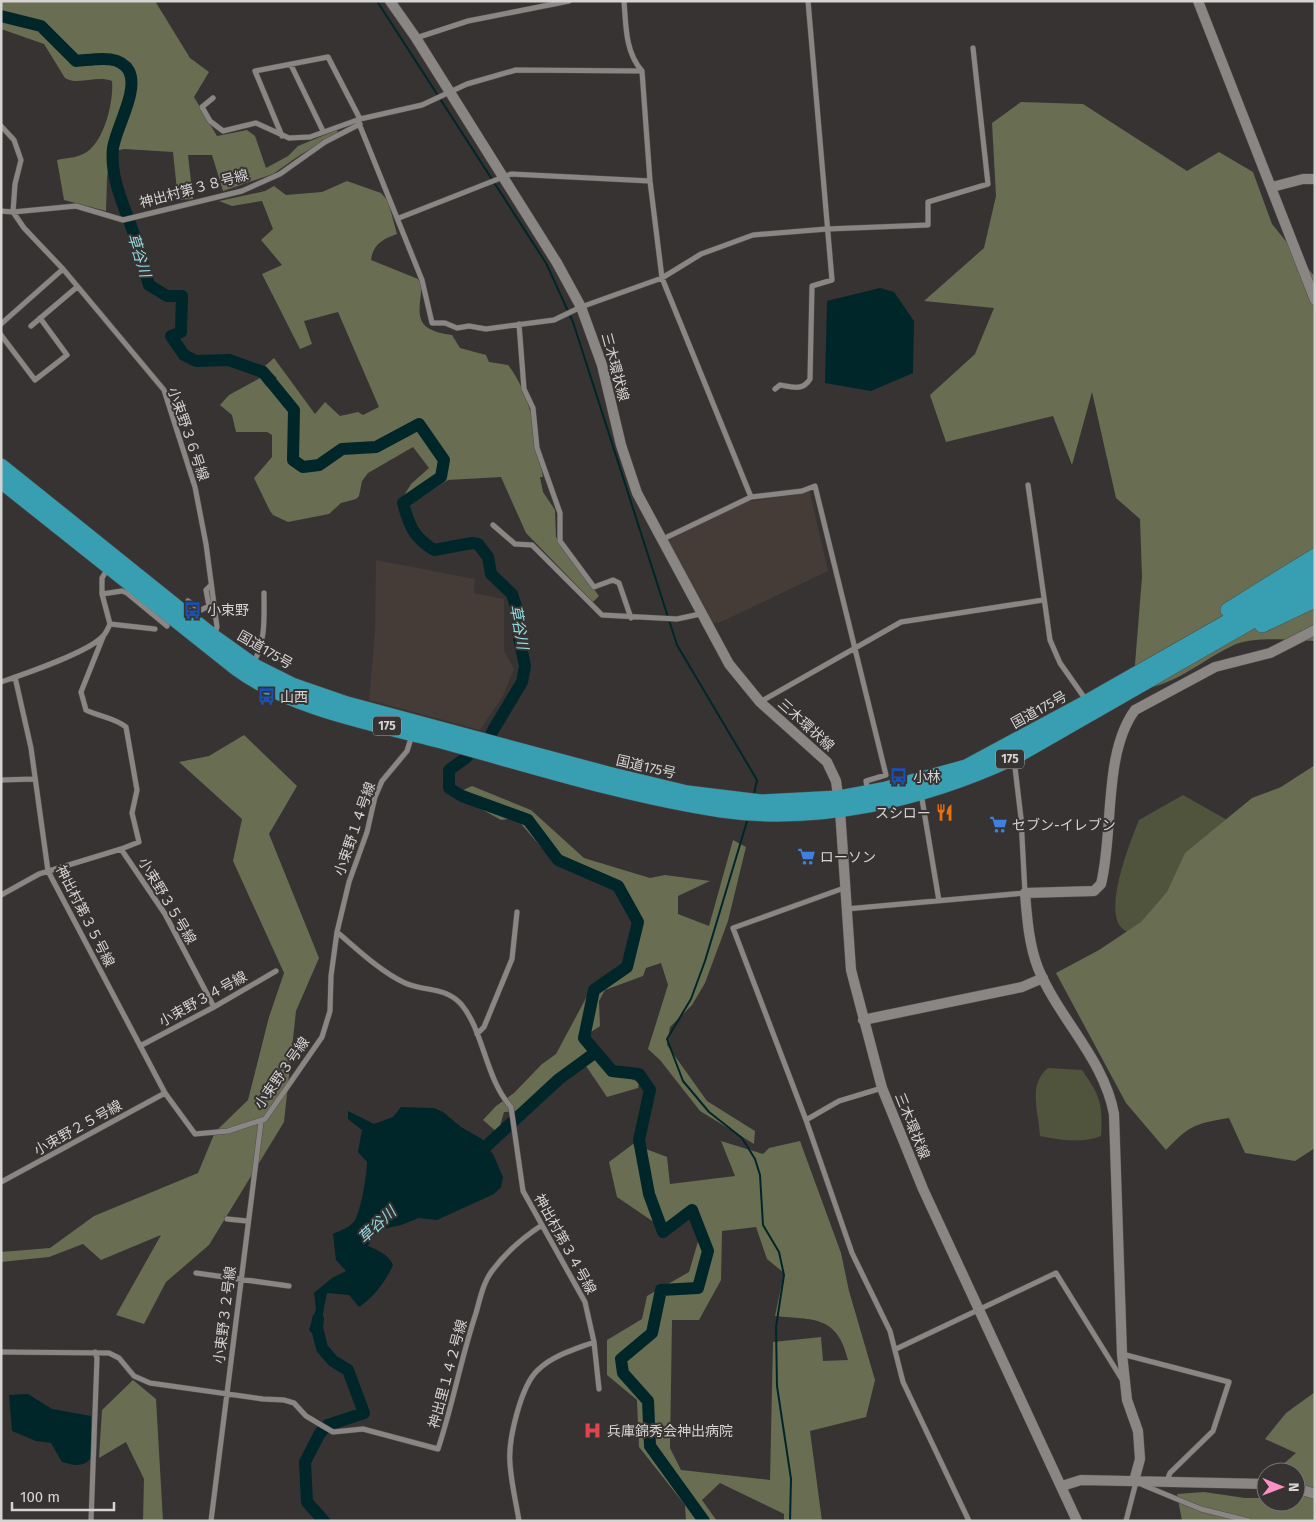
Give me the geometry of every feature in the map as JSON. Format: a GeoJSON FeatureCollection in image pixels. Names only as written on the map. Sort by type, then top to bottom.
{"type":"FeatureCollection","features":[{"type":"Feature","properties":{"kind":"highway","name":"国道175号"},"geometry":{"type":"LineString","coordinates":[[1,466],[112,563],[249,678],[315,706],[687,793],[761,802],[839,804],[921,792],[962,781],[1163,664],[1315,572]]}},
{"type":"Feature","properties":{"kind":"highway","name":"国道175号"},"geometry":{"type":"LineString","coordinates":[[1,481],[252,664],[292,685],[414,728]]}},
{"type":"Feature","properties":{"kind":"highway"},"geometry":{"type":"LineString","coordinates":[[1163,664],[1195,630],[1315,556]]}},
{"type":"Feature","properties":{"kind":"highway","name":"国道175号"},"geometry":{"type":"LineString","coordinates":[[839,804],[869,792],[946,774],[983,759],[1010,752],[1088,702],[1315,585]]}},
{"type":"Feature","properties":{"kind":"highway"},"geometry":{"type":"LineString","coordinates":[[1163,664],[1315,600]]}},
{"type":"Feature","properties":{"kind":"street","name":"三木環状線"},"geometry":{"type":"LineString","coordinates":[[390,1],[416,38],[557,263],[581,307],[602,365],[621,445],[637,493],[700,614],[729,664],[760,702],[827,762],[836,781],[851,970],[882,1088],[923,1189],[1077,1521]]}},
{"type":"Feature","properties":{"kind":"street"},"geometry":{"type":"LineString","coordinates":[[416,38],[468,21],[569,1]]}},
{"type":"Feature","properties":{"kind":"street"},"geometry":{"type":"LineString","coordinates":[[624,1],[626,31],[633,61],[642,71],[650,181],[662,278],[751,497]]}},
{"type":"Feature","properties":{"kind":"street"},"geometry":{"type":"LineString","coordinates":[[775,389],[780,385],[800,388],[806,385],[810,379],[812,286],[832,280],[808,1]]}},
{"type":"Feature","properties":{"kind":"street"},"geometry":{"type":"LineString","coordinates":[[1200,2],[1315,300]]}},
{"type":"Feature","properties":{"kind":"street"},"geometry":{"type":"LineString","coordinates":[[282,136],[255,71],[328,57],[360,119],[360,126],[399,218],[422,280],[432,323],[445,323],[457,328],[469,326],[486,329],[554,320],[581,307],[662,278],[701,254],[753,235],[827,229],[928,225],[928,202],[988,184],[973,48]]}},
{"type":"Feature","properties":{"kind":"street"},"geometry":{"type":"LineString","coordinates":[[291,65],[323,131]]}},
{"type":"Feature","properties":{"kind":"street"},"geometry":{"type":"LineString","coordinates":[[213,98],[202,108],[210,121],[223,131],[256,123],[289,138],[310,137],[360,119],[422,105],[467,84],[516,70],[642,71]]}},
{"type":"Feature","properties":{"kind":"street"},"geometry":{"type":"LineString","coordinates":[[1,126],[14,140],[21,160],[15,184],[13,212],[1,211]]}},
{"type":"Feature","properties":{"kind":"street","name":"神出村第３８号線"},"geometry":{"type":"LineString","coordinates":[[13,212],[76,206],[123,220],[242,191],[280,174],[325,142],[360,126]]}},
{"type":"Feature","properties":{"kind":"street"},"geometry":{"type":"LineString","coordinates":[[399,218],[511,174],[650,181]]}},
{"type":"Feature","properties":{"kind":"street"},"geometry":{"type":"LineString","coordinates":[[1272,187],[1303,179],[1315,179]]}},
{"type":"Feature","properties":{"kind":"street","name":"小束野３６号線"},"geometry":{"type":"LineString","coordinates":[[13,212],[24,228],[63,269],[164,390],[194,487],[217,627],[214,638]]}},
{"type":"Feature","properties":{"kind":"street"},"geometry":{"type":"LineString","coordinates":[[1,324],[63,269]]}},
{"type":"Feature","properties":{"kind":"street"},"geometry":{"type":"LineString","coordinates":[[31,326],[77,287]]}},
{"type":"Feature","properties":{"kind":"street"},"geometry":{"type":"LineString","coordinates":[[1,335],[36,380],[66,355],[40,318]]}},
{"type":"Feature","properties":{"kind":"street"},"geometry":{"type":"LineString","coordinates":[[519,324],[524,389],[533,408],[537,448],[560,513],[560,541],[594,587],[613,580],[619,583],[631,618]]}},
{"type":"Feature","properties":{"kind":"street"},"geometry":{"type":"LineString","coordinates":[[1028,485],[1050,640],[1060,663],[1088,702]]}},
{"type":"Feature","properties":{"kind":"street"},"geometry":{"type":"LineString","coordinates":[[661,540],[751,497],[802,491],[815,486],[886,775],[866,781],[869,792]]}},
{"type":"Feature","properties":{"kind":"street"},"geometry":{"type":"LineString","coordinates":[[493,524],[515,544],[532,545],[602,615],[678,619],[700,614]]}},
{"type":"Feature","properties":{"kind":"street"},"geometry":{"type":"LineString","coordinates":[[112,563],[102,578],[102,594],[110,624],[103,636],[81,692],[86,710],[101,717],[118,720],[126,727],[137,790],[132,813],[139,842],[121,849]]}},
{"type":"Feature","properties":{"kind":"street"},"geometry":{"type":"LineString","coordinates":[[188,601],[202,610],[208,606],[206,590],[211,585]]}},
{"type":"Feature","properties":{"kind":"street"},"geometry":{"type":"LineString","coordinates":[[102,594],[122,591],[127,593],[167,626]]}},
{"type":"Feature","properties":{"kind":"street"},"geometry":{"type":"LineString","coordinates":[[252,664],[262,647],[264,635],[264,593]]}},
{"type":"Feature","properties":{"kind":"street"},"geometry":{"type":"LineString","coordinates":[[760,702],[901,622],[1043,600]]}},
{"type":"Feature","properties":{"kind":"street"},"geometry":{"type":"LineString","coordinates":[[110,624],[155,628]]}},
{"type":"Feature","properties":{"kind":"street"},"geometry":{"type":"LineString","coordinates":[[845,909],[1024,893],[1094,891],[1101,884],[1117,751],[1127,721],[1135,710],[1214,667],[1270,653],[1315,630]]}},
{"type":"Feature","properties":{"kind":"street"},"geometry":{"type":"LineString","coordinates":[[1,682],[67,657],[103,636]]}},
{"type":"Feature","properties":{"kind":"street","name":"神出村第３５号線"},"geometry":{"type":"LineString","coordinates":[[16,677],[31,748],[48,871],[165,1093]]}},
{"type":"Feature","properties":{"kind":"street","name":"小束野１４号線"},"geometry":{"type":"LineString","coordinates":[[346,892],[366,832],[375,797],[382,782],[408,751],[414,728]]}},
{"type":"Feature","properties":{"kind":"street"},"geometry":{"type":"LineString","coordinates":[[1010,752],[1021,818],[1024,893],[1031,947],[1043,978],[1104,1079],[1111,1096],[1116,1136],[1118,1286],[1124,1383],[1127,1400],[1138,1431],[1140,1459],[1126,1521]]}},
{"type":"Feature","properties":{"kind":"street"},"geometry":{"type":"LineString","coordinates":[[1,780],[34,779]]}},
{"type":"Feature","properties":{"kind":"street"},"geometry":{"type":"LineString","coordinates":[[921,792],[939,901]]}},
{"type":"Feature","properties":{"kind":"street","name":"小束野３５号線"},"geometry":{"type":"LineString","coordinates":[[1,895],[48,871],[121,849],[165,914],[214,1007]]}},
{"type":"Feature","properties":{"kind":"street"},"geometry":{"type":"LineString","coordinates":[[844,888],[733,928],[806,1120],[852,1253],[890,1331],[903,1382],[969,1521]]}},
{"type":"Feature","properties":{"kind":"street","name":"小束野３号線"},"geometry":{"type":"LineString","coordinates":[[165,1093],[195,1134],[214,1134],[261,1122],[265,1119],[322,1037],[330,1011],[331,976],[337,932],[346,892]]}},
{"type":"Feature","properties":{"kind":"street"},"geometry":{"type":"LineString","coordinates":[[477,1034],[484,1028],[512,958],[516,942],[517,912]]}},
{"type":"Feature","properties":{"kind":"street","name":"神出村第３４号線"},"geometry":{"type":"LineString","coordinates":[[337,932],[391,975],[405,983],[450,994],[462,1006],[477,1034],[489,1069],[513,1116],[523,1191],[585,1302],[594,1342],[599,1389]]}},
{"type":"Feature","properties":{"kind":"street","name":"小束野３４号線"},"geometry":{"type":"LineString","coordinates":[[140,1046],[214,1007],[276,970]]}},
{"type":"Feature","properties":{"kind":"street"},"geometry":{"type":"LineString","coordinates":[[863,1020],[1022,987],[1043,978]]}},
{"type":"Feature","properties":{"kind":"street"},"geometry":{"type":"LineString","coordinates":[[806,1120],[839,1101],[882,1088]]}},
{"type":"Feature","properties":{"kind":"street","name":"小束野２５号線"},"geometry":{"type":"LineString","coordinates":[[1,1182],[165,1093]]}},
{"type":"Feature","properties":{"kind":"street","name":"小束野３２号線"},"geometry":{"type":"LineString","coordinates":[[211,1521],[261,1122]]}},
{"type":"Feature","properties":{"kind":"street"},"geometry":{"type":"LineString","coordinates":[[227,1219],[248,1220]]}},
{"type":"Feature","properties":{"kind":"street","name":"神出里１４２号線"},"geometry":{"type":"LineString","coordinates":[[1,1352],[109,1353],[119,1358],[134,1376],[150,1383],[284,1400],[294,1403],[306,1416],[333,1432],[363,1428],[438,1449],[452,1408],[455,1382],[465,1344],[487,1279],[504,1256],[542,1224]]}},
{"type":"Feature","properties":{"kind":"street"},"geometry":{"type":"LineString","coordinates":[[196,1273],[241,1281],[289,1286]]}},
{"type":"Feature","properties":{"kind":"street"},"geometry":{"type":"LineString","coordinates":[[896,1349],[978,1308],[1056,1273],[1124,1383]]}},
{"type":"Feature","properties":{"kind":"street"},"geometry":{"type":"LineString","coordinates":[[519,1521],[509,1462],[515,1423],[524,1390],[537,1370],[545,1364],[594,1342]]}},
{"type":"Feature","properties":{"kind":"street"},"geometry":{"type":"LineString","coordinates":[[91,1521],[97,1358],[94,1352]]}},
{"type":"Feature","properties":{"kind":"street"},"geometry":{"type":"LineString","coordinates":[[1122,1354],[1229,1382],[1213,1431],[1170,1473],[1166,1481]]}},
{"type":"Feature","properties":{"kind":"street"},"geometry":{"type":"LineString","coordinates":[[1062,1486],[1081,1480],[1256,1484]]}},
{"type":"Feature","properties":{"kind":"street"},"geometry":{"type":"LineString","coordinates":[[1134,1481],[1201,1508],[1249,1521]]}},
{"type":"Feature","properties":{"kind":"shaded area"},"geometry":{"type":"Polygon","coordinates":[[[809,489],[828,571],[721,622],[712,623],[667,541],[744,502],[801,494],[809,489]]]}},
{"type":"Feature","properties":{"kind":"shaded area"},"geometry":{"type":"Polygon","coordinates":[[[376,560],[475,579],[474,593],[504,599],[504,651],[514,669],[503,696],[480,730],[369,700],[375,630],[376,560]]]}},
{"type":"Feature","properties":{"kind":"green space"},"geometry":{"type":"Polygon","coordinates":[[[1,1],[155,1],[190,58],[209,72],[194,97],[217,136],[247,130],[255,136],[266,168],[288,156],[298,146],[337,130],[338,133],[300,155],[273,174],[223,191],[212,155],[188,155],[193,199],[178,200],[173,152],[124,149],[111,152],[107,178],[106,211],[64,200],[57,160],[80,155],[97,142],[109,111],[112,81],[99,79],[76,81],[65,78],[44,44],[1,29],[1,1]]]}},
{"type":"Feature","properties":{"kind":"green space"},"geometry":{"type":"Polygon","coordinates":[[[1021,102],[1083,104],[1187,171],[1219,152],[1253,172],[1272,224],[1315,277],[1315,641],[1274,639],[1242,642],[1160,685],[1133,689],[1142,577],[1140,519],[1116,498],[1092,392],[1072,465],[1053,416],[946,442],[930,395],[975,354],[994,308],[924,301],[984,248],[996,196],[992,123],[1021,102]]]}},
{"type":"Feature","properties":{"kind":"green space"},"geometry":{"type":"Polygon","coordinates":[[[347,181],[381,193],[388,201],[397,234],[376,246],[371,260],[418,279],[421,291],[421,320],[425,325],[437,332],[452,335],[460,348],[486,355],[489,362],[508,365],[516,377],[532,418],[543,477],[540,477],[543,492],[555,510],[556,537],[599,596],[593,602],[526,533],[501,477],[448,480],[401,511],[399,504],[411,484],[429,468],[413,447],[368,473],[362,481],[359,496],[356,499],[341,503],[329,514],[288,522],[273,515],[270,511],[254,478],[272,457],[272,435],[267,432],[236,432],[232,415],[220,405],[229,395],[260,378],[267,387],[277,378],[265,366],[274,358],[315,414],[325,402],[340,416],[358,412],[363,415],[379,407],[338,312],[304,321],[312,344],[300,349],[262,274],[282,265],[261,240],[273,229],[262,201],[232,206],[219,201],[265,191],[274,186],[286,195],[322,192],[347,181]]]}},
{"type":"Feature","properties":{"kind":"green space"},"geometry":{"type":"Polygon","coordinates":[[[244,735],[297,786],[269,834],[319,958],[296,1011],[284,1122],[209,1245],[166,1282],[144,1324],[116,1315],[161,1235],[101,1260],[83,1244],[49,1257],[1,1262],[1,1252],[50,1248],[94,1216],[198,1173],[215,1132],[248,1100],[269,1017],[284,973],[233,861],[242,819],[179,762],[209,756],[244,735]]]}},
{"type":"Feature","properties":{"kind":"green space"},"geometry":{"type":"Polygon","coordinates":[[[1315,765],[1315,1148],[1295,1161],[1245,1153],[1229,1118],[1200,1124],[1187,1130],[1166,1150],[1126,1103],[1056,973],[1099,950],[1141,922],[1167,892],[1185,853],[1252,798],[1281,787],[1315,765]]]}},
{"type":"Feature","properties":{"kind":"green space"},"geometry":{"type":"Polygon","coordinates":[[[472,786],[531,810],[584,858],[650,878],[665,875],[710,881],[678,896],[678,914],[709,926],[733,840],[746,847],[728,921],[705,983],[692,1005],[670,1027],[667,1045],[707,1101],[755,1131],[754,1144],[700,1111],[660,1060],[648,1049],[668,985],[661,963],[646,968],[643,976],[605,990],[599,1001],[600,1026],[585,1036],[603,1061],[606,1070],[636,1081],[639,1083],[638,1088],[607,1097],[586,1066],[521,1111],[504,1112],[498,1133],[483,1120],[496,1106],[514,1093],[542,1064],[556,1054],[593,985],[623,974],[633,956],[641,929],[615,881],[598,871],[572,872],[553,861],[516,818],[501,820],[461,798],[461,791],[472,786]]]}},
{"type":"Feature","properties":{"kind":"green space"},"geometry":{"type":"Polygon","coordinates":[[[1183,795],[1278,849],[1140,939],[1121,928],[1116,916],[1115,904],[1120,873],[1139,820],[1183,795]]]}},
{"type":"Feature","properties":{"kind":"green space"},"geometry":{"type":"Polygon","coordinates":[[[1048,1068],[1082,1070],[1099,1100],[1101,1107],[1101,1136],[1078,1141],[1040,1136],[1036,1091],[1042,1075],[1048,1068]]]}},
{"type":"Feature","properties":{"kind":"green space"},"geometry":{"type":"Polygon","coordinates":[[[721,1141],[763,1154],[769,1148],[800,1141],[841,1253],[849,1291],[875,1380],[866,1417],[810,1431],[822,1521],[784,1521],[784,1514],[720,1483],[702,1500],[717,1521],[686,1521],[685,1505],[639,1447],[637,1400],[607,1375],[607,1340],[642,1319],[647,1296],[689,1272],[699,1238],[689,1207],[664,1229],[617,1197],[609,1162],[633,1144],[667,1157],[670,1184],[735,1176],[721,1141]],[[756,1227],[722,1231],[721,1280],[699,1320],[672,1320],[670,1448],[681,1470],[770,1480],[773,1342],[821,1337],[823,1361],[848,1360],[843,1345],[830,1327],[812,1320],[775,1316],[784,1273],[767,1259],[756,1227]]]}},
{"type":"Feature","properties":{"kind":"green space"},"geometry":{"type":"Polygon","coordinates":[[[133,1380],[156,1399],[163,1521],[143,1521],[144,1479],[126,1442],[99,1458],[102,1410],[133,1380]]]}},
{"type":"Feature","properties":{"kind":"green space"},"geometry":{"type":"Polygon","coordinates":[[[1315,1392],[1315,1521],[1182,1521],[1177,1494],[1204,1492],[1256,1498],[1256,1512],[1306,1512],[1306,1462],[1286,1462],[1296,1453],[1265,1439],[1286,1413],[1315,1392]]]}},
{"type":"Feature","properties":{"kind":"water"},"geometry":{"type":"Polygon","coordinates":[[[880,288],[894,292],[914,321],[913,373],[871,391],[825,383],[827,301],[880,288]]]}},
{"type":"Feature","properties":{"kind":"water"},"geometry":{"type":"Polygon","coordinates":[[[401,1107],[434,1108],[443,1112],[461,1127],[482,1139],[494,1156],[503,1177],[501,1187],[494,1194],[437,1220],[419,1218],[401,1225],[382,1229],[372,1237],[368,1246],[389,1258],[393,1265],[390,1271],[374,1294],[359,1307],[349,1295],[327,1293],[319,1333],[316,1337],[309,1330],[316,1309],[314,1293],[332,1278],[346,1271],[336,1260],[333,1234],[348,1227],[355,1220],[366,1175],[367,1162],[358,1152],[362,1130],[348,1119],[348,1111],[374,1124],[393,1117],[401,1107]]]}},
{"type":"Feature","properties":{"kind":"water"},"geometry":{"type":"Polygon","coordinates":[[[28,1394],[52,1409],[91,1416],[91,1458],[88,1461],[78,1465],[62,1462],[51,1443],[36,1441],[12,1431],[9,1395],[28,1394]]]}},
{"type":"Feature","properties":{"kind":"waterway"},"geometry":{"type":"LineString","coordinates":[[377,1],[546,263],[573,322],[677,645],[757,780],[754,794]]}},
{"type":"Feature","properties":{"kind":"waterway","name":"草谷川"},"geometry":{"type":"LineString","coordinates":[[1,16],[41,26],[76,61],[112,60],[125,65],[129,71],[131,89],[115,139],[113,168],[149,285],[167,296],[182,296],[181,332],[171,336],[184,355],[196,361],[229,360],[263,372],[294,410],[293,460],[303,467],[319,465],[342,449],[376,447],[419,424],[444,460],[441,477],[403,503],[407,518],[421,540],[434,550],[472,543],[478,544],[488,557],[491,574],[512,594],[518,613],[519,638],[525,666],[522,682],[492,732]]}},
{"type":"Feature","properties":{"kind":"waterway","name":"草谷川"},"geometry":{"type":"LineString","coordinates":[[467,757],[449,770],[449,788],[462,796],[528,820],[558,860],[618,886],[638,922],[627,967],[594,990],[584,1038],[612,1071],[639,1074],[650,1090],[639,1140],[649,1194],[663,1232],[692,1210],[708,1251],[698,1288],[661,1290],[652,1333],[621,1359],[623,1373],[648,1401],[650,1446],[704,1521]]}},
{"type":"Feature","properties":{"kind":"waterway"},"geometry":{"type":"LineString","coordinates":[[748,818],[705,961],[691,999],[667,1039],[683,1081],[709,1112],[742,1138],[755,1159],[760,1175],[763,1225],[779,1252],[784,1275],[776,1327],[777,1386],[791,1479],[790,1521]]}},
{"type":"Feature","properties":{"kind":"waterway","name":"草谷川"},"geometry":{"type":"LineString","coordinates":[[473,1152],[481,1151],[559,1079],[596,1052]]}},
{"type":"Feature","properties":{"kind":"waterway","name":"草谷川"},"geometry":{"type":"LineString","coordinates":[[318,1319],[317,1328],[322,1348],[333,1361],[348,1370],[364,1413],[328,1425],[320,1433],[305,1462],[307,1502],[324,1521]]}},
{"type":"Feature","properties":{"kind":"place","name":"小束野"},"geometry":{"type":"Point","coordinates":[193,610]}},
{"type":"Feature","properties":{"kind":"place","name":"山西"},"geometry":{"type":"Point","coordinates":[266,697]}},
{"type":"Feature","properties":{"kind":"place","name":"小林"},"geometry":{"type":"Point","coordinates":[899,777]}},
{"type":"Feature","properties":{"kind":"place","name":"スシロー"},"geometry":{"type":"Point","coordinates":[945,813]}},
{"type":"Feature","properties":{"kind":"place","name":"セブン-イレブン"},"geometry":{"type":"Point","coordinates":[998,825]}},
{"type":"Feature","properties":{"kind":"place","name":"ローソン"},"geometry":{"type":"Point","coordinates":[806,857]}},
{"type":"Feature","properties":{"kind":"place","name":"兵庫錦秀会神出病院"},"geometry":{"type":"Point","coordinates":[593,1431]}}]}
